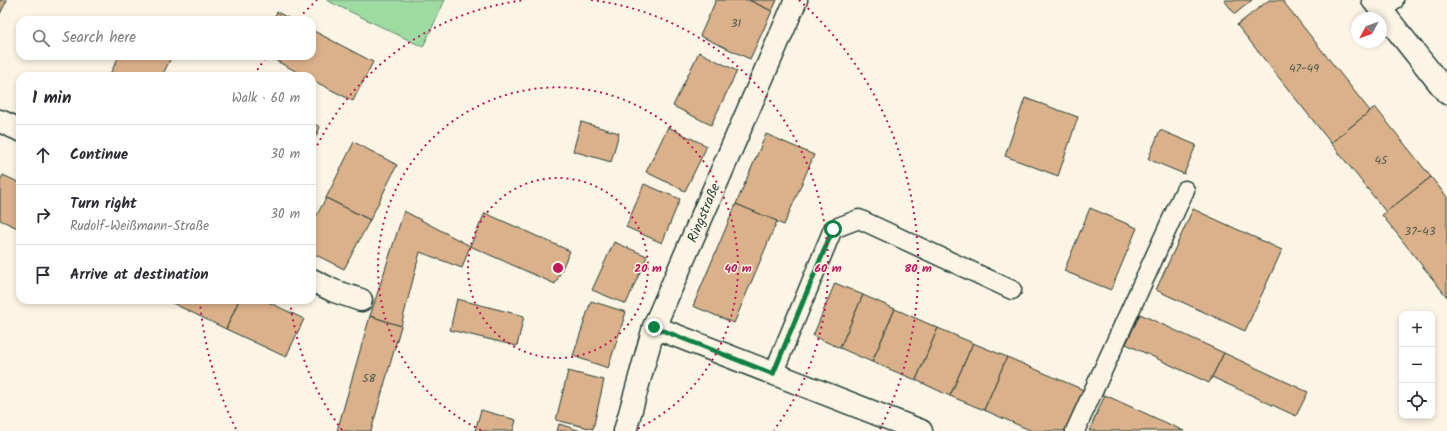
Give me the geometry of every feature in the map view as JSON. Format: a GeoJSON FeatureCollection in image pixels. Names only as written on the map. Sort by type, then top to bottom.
{"type":"FeatureCollection","features":[{"type":"Feature","properties":{"kind":"street","name":"Ringstraße"},"geometry":{"type":"LineString","coordinates":[[625,431],[654,327],[796,0]]}},
{"type":"Feature","properties":{"kind":"street"},"geometry":{"type":"LineString","coordinates":[[1382,3],[1447,92]]}},
{"type":"Feature","properties":{"kind":"street"},"geometry":{"type":"LineString","coordinates":[[0,121],[16,128]]}},
{"type":"Feature","properties":{"kind":"street"},"geometry":{"type":"LineString","coordinates":[[316,282],[334,291],[361,300]]}},
{"type":"Feature","properties":{"kind":"street"},"geometry":{"type":"LineString","coordinates":[[654,327],[921,431]]}},
{"type":"Feature","properties":{"kind":"lane"},"geometry":{"type":"LineString","coordinates":[[1075,431],[1185,190]]}},
{"type":"Feature","properties":{"kind":"lane"},"geometry":{"type":"LineString","coordinates":[[773,374],[833,229],[860,219],[1012,290]]}},
{"type":"Feature","properties":{"kind":"green space"},"geometry":{"type":"Polygon","coordinates":[[[326,0],[445,0],[423,47],[326,0]]]}},
{"type":"Feature","properties":{"kind":"building"},"geometry":{"type":"Polygon","coordinates":[[[0,0],[7,0],[0,14],[0,0]]]}},
{"type":"Feature","properties":{"kind":"building"},"geometry":{"type":"Polygon","coordinates":[[[716,0],[749,0],[772,11],[750,59],[700,36],[716,0]]]}},
{"type":"Feature","properties":{"kind":"building"},"geometry":{"type":"Polygon","coordinates":[[[749,0],[777,0],[772,11],[749,0]]]}},
{"type":"Feature","properties":{"kind":"building"},"geometry":{"type":"Polygon","coordinates":[[[1224,0],[1252,0],[1235,14],[1224,0]]]}},
{"type":"Feature","properties":{"kind":"building"},"geometry":{"type":"Polygon","coordinates":[[[1269,0],[1282,0],[1370,111],[1331,143],[1237,25],[1269,0]]]}},
{"type":"Feature","properties":{"kind":"building"},"geometry":{"type":"Polygon","coordinates":[[[277,12],[284,16],[274,16],[277,12]]]}},
{"type":"Feature","properties":{"kind":"building"},"geometry":{"type":"Polygon","coordinates":[[[316,32],[373,62],[353,101],[316,82],[316,72],[297,72],[275,60],[316,60],[316,32]]]}},
{"type":"Feature","properties":{"kind":"building"},"geometry":{"type":"Polygon","coordinates":[[[699,52],[737,71],[711,125],[673,106],[699,52]]]}},
{"type":"Feature","properties":{"kind":"building"},"geometry":{"type":"Polygon","coordinates":[[[117,60],[170,60],[164,72],[111,72],[117,60]]]}},
{"type":"Feature","properties":{"kind":"building"},"geometry":{"type":"Polygon","coordinates":[[[1025,98],[1078,117],[1058,176],[1005,156],[1025,98]]]}},
{"type":"Feature","properties":{"kind":"building"},"geometry":{"type":"Polygon","coordinates":[[[1375,107],[1431,177],[1386,212],[1331,143],[1375,107]]]}},
{"type":"Feature","properties":{"kind":"building"},"geometry":{"type":"Polygon","coordinates":[[[581,122],[619,133],[611,162],[573,151],[581,122]]]}},
{"type":"Feature","properties":{"kind":"building"},"geometry":{"type":"Polygon","coordinates":[[[316,125],[320,127],[316,136],[316,125]]]}},
{"type":"Feature","properties":{"kind":"building"},"geometry":{"type":"Polygon","coordinates":[[[668,127],[707,146],[685,191],[646,172],[668,127]]]}},
{"type":"Feature","properties":{"kind":"building"},"geometry":{"type":"Polygon","coordinates":[[[1160,130],[1196,145],[1184,174],[1148,159],[1160,130]]]}},
{"type":"Feature","properties":{"kind":"building"},"geometry":{"type":"Polygon","coordinates":[[[766,134],[814,155],[784,225],[736,204],[766,134]]]}},
{"type":"Feature","properties":{"kind":"building"},"geometry":{"type":"Polygon","coordinates":[[[354,142],[397,165],[370,220],[326,198],[354,142]]]}},
{"type":"Feature","properties":{"kind":"building"},"geometry":{"type":"Polygon","coordinates":[[[3,175],[16,181],[16,227],[0,220],[0,181],[3,175]]]}},
{"type":"Feature","properties":{"kind":"building"},"geometry":{"type":"Polygon","coordinates":[[[1431,177],[1447,197],[1447,297],[1382,215],[1431,177]]]}},
{"type":"Feature","properties":{"kind":"building"},"geometry":{"type":"Polygon","coordinates":[[[644,184],[680,199],[662,243],[626,227],[644,184]]]}},
{"type":"Feature","properties":{"kind":"building"},"geometry":{"type":"Polygon","coordinates":[[[326,198],[370,220],[344,269],[316,255],[316,217],[326,198]]]}},
{"type":"Feature","properties":{"kind":"building"},"geometry":{"type":"Polygon","coordinates":[[[736,204],[777,221],[734,323],[693,306],[736,204]]]}},
{"type":"Feature","properties":{"kind":"building"},"geometry":{"type":"Polygon","coordinates":[[[1090,208],[1137,228],[1111,290],[1064,271],[1090,208]]]}},
{"type":"Feature","properties":{"kind":"building"},"geometry":{"type":"Polygon","coordinates":[[[1193,209],[1282,250],[1245,331],[1156,290],[1193,209]]]}},
{"type":"Feature","properties":{"kind":"building"},"geometry":{"type":"Polygon","coordinates":[[[404,211],[470,246],[462,268],[420,252],[401,326],[370,316],[404,211]]]}},
{"type":"Feature","properties":{"kind":"building"},"geometry":{"type":"Polygon","coordinates":[[[485,213],[570,251],[555,284],[470,246],[485,213]]]}},
{"type":"Feature","properties":{"kind":"building"},"geometry":{"type":"Polygon","coordinates":[[[614,242],[647,256],[626,304],[592,290],[614,242]]]}},
{"type":"Feature","properties":{"kind":"building"},"geometry":{"type":"Polygon","coordinates":[[[835,283],[863,295],[840,348],[813,336],[835,283]]]}},
{"type":"Feature","properties":{"kind":"building"},"geometry":{"type":"Polygon","coordinates":[[[863,295],[895,309],[872,362],[840,348],[863,295]]]}},
{"type":"Feature","properties":{"kind":"building"},"geometry":{"type":"Polygon","coordinates":[[[457,299],[524,316],[517,346],[450,330],[457,299]]]}},
{"type":"Feature","properties":{"kind":"building"},"geometry":{"type":"Polygon","coordinates":[[[591,301],[626,312],[608,368],[573,356],[591,301]]]}},
{"type":"Feature","properties":{"kind":"building"},"geometry":{"type":"Polygon","coordinates":[[[174,304],[237,304],[226,329],[174,304]]]}},
{"type":"Feature","properties":{"kind":"building"},"geometry":{"type":"Polygon","coordinates":[[[237,304],[272,304],[304,319],[286,357],[226,329],[237,304]]]}},
{"type":"Feature","properties":{"kind":"building"},"geometry":{"type":"Polygon","coordinates":[[[895,309],[938,328],[916,380],[872,362],[895,309]]]}},
{"type":"Feature","properties":{"kind":"building"},"geometry":{"type":"Polygon","coordinates":[[[1140,314],[1224,353],[1209,383],[1126,344],[1140,314]]]}},
{"type":"Feature","properties":{"kind":"building"},"geometry":{"type":"Polygon","coordinates":[[[370,316],[401,326],[371,431],[337,431],[370,316]]]}},
{"type":"Feature","properties":{"kind":"building"},"geometry":{"type":"Polygon","coordinates":[[[938,328],[973,343],[950,396],[916,380],[938,328]]]}},
{"type":"Feature","properties":{"kind":"building"},"geometry":{"type":"Polygon","coordinates":[[[973,343],[1007,357],[984,410],[950,396],[973,343]]]}},
{"type":"Feature","properties":{"kind":"building"},"geometry":{"type":"Polygon","coordinates":[[[1224,353],[1308,392],[1296,416],[1212,377],[1224,353]]]}},
{"type":"Feature","properties":{"kind":"building"},"geometry":{"type":"Polygon","coordinates":[[[1007,357],[1086,391],[1069,431],[1032,431],[984,410],[1007,357]]]}},
{"type":"Feature","properties":{"kind":"building"},"geometry":{"type":"Polygon","coordinates":[[[568,371],[604,380],[593,429],[556,420],[568,371]]]}},
{"type":"Feature","properties":{"kind":"building"},"geometry":{"type":"Polygon","coordinates":[[[1105,395],[1184,431],[1089,431],[1105,395]]]}},
{"type":"Feature","properties":{"kind":"building"},"geometry":{"type":"Polygon","coordinates":[[[481,410],[516,420],[513,431],[475,431],[481,410]]]}},
{"type":"Feature","properties":{"kind":"building"},"geometry":{"type":"Polygon","coordinates":[[[559,424],[581,431],[557,431],[559,424]]]}},
{"type":"Feature","properties":{"kind":"route"},"geometry":{"type":"LineString","coordinates":[[654,327],[773,374],[833,229]]}}]}
